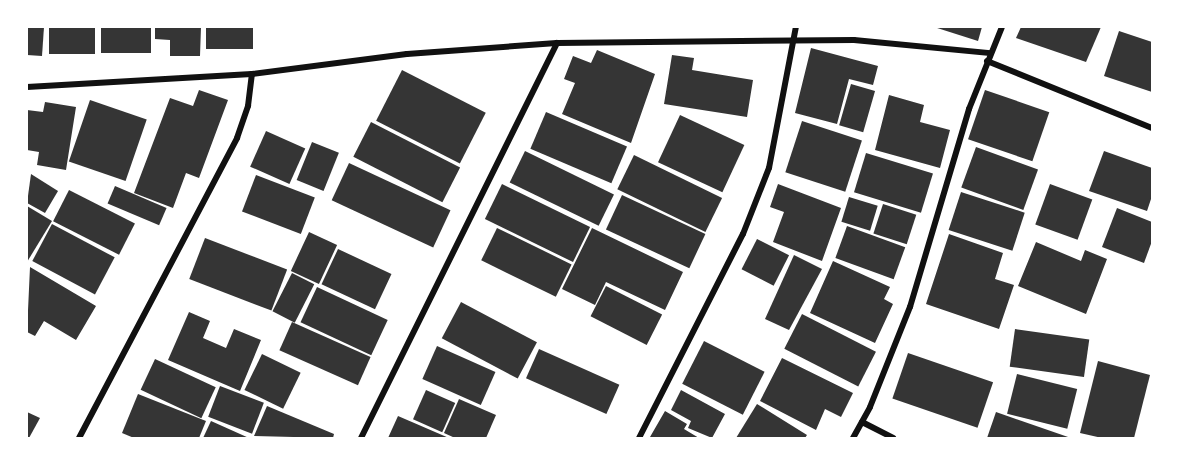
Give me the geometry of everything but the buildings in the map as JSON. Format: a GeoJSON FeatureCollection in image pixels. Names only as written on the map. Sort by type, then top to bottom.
{"type":"FeatureCollection","features":[{"type":"Feature","properties":{"kind":"street"},"geometry":{"type":"LineString","coordinates":[[639,438],[743,234],[769,168],[796,40],[796,27]]}},
{"type":"Feature","properties":{"kind":"street"},"geometry":{"type":"LineString","coordinates":[[853,438],[862,422],[910,307],[987,61],[1002,27]]}},
{"type":"Feature","properties":{"kind":"street"},"geometry":{"type":"LineString","coordinates":[[27,87],[252,74],[407,54],[556,43],[854,40],[990,54]]}},
{"type":"Feature","properties":{"kind":"street"},"geometry":{"type":"LineString","coordinates":[[361,438],[556,43]]}},
{"type":"Feature","properties":{"kind":"street"},"geometry":{"type":"LineString","coordinates":[[987,61],[1152,128]]}},
{"type":"Feature","properties":{"kind":"street"},"geometry":{"type":"LineString","coordinates":[[79,438],[237,138],[248,106],[252,74]]}},
{"type":"Feature","properties":{"kind":"street"},"geometry":{"type":"LineString","coordinates":[[862,422],[892,438]]}}]}
